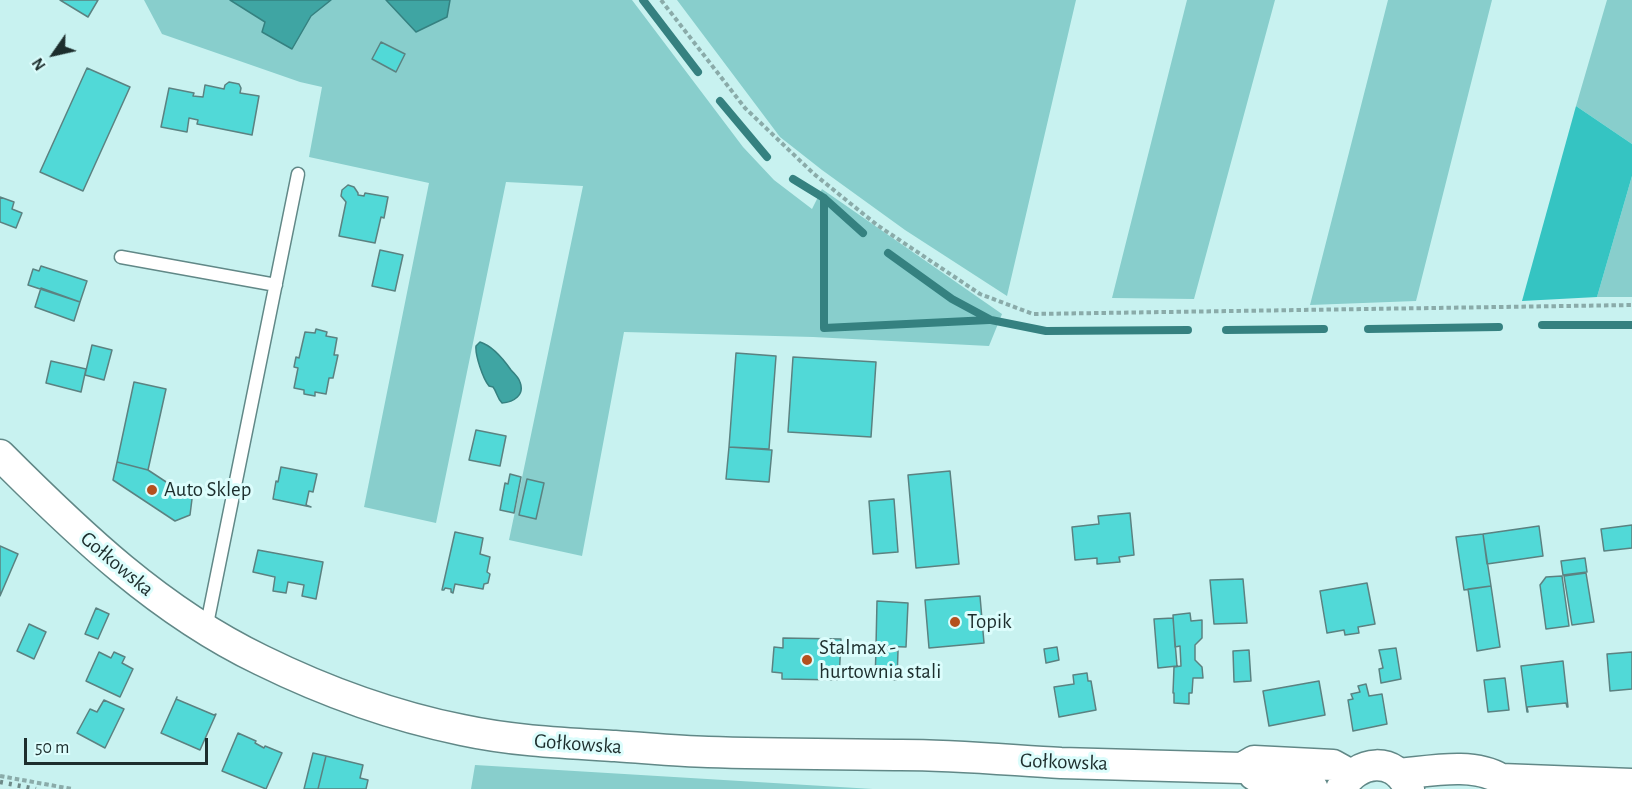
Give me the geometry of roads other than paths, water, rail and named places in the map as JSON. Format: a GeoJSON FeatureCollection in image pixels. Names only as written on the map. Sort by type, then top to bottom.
{"type":"FeatureCollection","features":[{"type":"Feature","properties":{"kind":"street","name":"Gołkowska"},"geometry":{"type":"LineString","coordinates":[[0,455],[78,532],[125,573],[206,630],[260,660],[312,683],[408,717],[462,730],[526,741],[705,752],[907,755],[1063,763],[1242,768],[1254,761],[1333,765],[1346,782]]}},
{"type":"Feature","properties":{"kind":"street"},"geometry":{"type":"LineString","coordinates":[[1346,782],[1365,767],[1375,765],[1387,767],[1404,782],[1467,769],[1493,774],[1493,784],[1632,784]]}},
{"type":"Feature","properties":{"kind":"street","name":"Gołkowska"},"geometry":{"type":"LineString","coordinates":[[1242,768],[1249,774],[1313,789]]}},
{"type":"Feature","properties":{"kind":"lane"},"geometry":{"type":"LineString","coordinates":[[206,630],[298,174]]}},
{"type":"Feature","properties":{"kind":"lane"},"geometry":{"type":"LineString","coordinates":[[121,257],[276,285]]}},
{"type":"Feature","properties":{"kind":"waterway"},"geometry":{"type":"LineString","coordinates":[[643,0],[698,72]]}},
{"type":"Feature","properties":{"kind":"waterway"},"geometry":{"type":"LineString","coordinates":[[720,101],[767,157]]}},
{"type":"Feature","properties":{"kind":"waterway"},"geometry":{"type":"LineString","coordinates":[[793,179],[824,198],[863,233]]}},
{"type":"Feature","properties":{"kind":"waterway"},"geometry":{"type":"LineString","coordinates":[[824,198],[824,328],[989,320]]}},
{"type":"Feature","properties":{"kind":"waterway"},"geometry":{"type":"LineString","coordinates":[[888,253],[952,299],[991,320],[1046,331],[1188,330]]}},
{"type":"Feature","properties":{"kind":"waterway"},"geometry":{"type":"LineString","coordinates":[[1542,325],[1632,325]]}},
{"type":"Feature","properties":{"kind":"waterway"},"geometry":{"type":"LineString","coordinates":[[1368,329],[1499,327]]}},
{"type":"Feature","properties":{"kind":"waterway"},"geometry":{"type":"LineString","coordinates":[[1226,330],[1324,329]]}},
{"type":"Feature","properties":{"kind":"railway"},"geometry":{"type":"LineString","coordinates":[[0,782],[36,789]]}},
{"type":"Feature","properties":{"kind":"place","name":"Auto Sklep"},"geometry":{"type":"Point","coordinates":[152,490]}},
{"type":"Feature","properties":{"kind":"place","name":"Topik"},"geometry":{"type":"Point","coordinates":[955,622]}},
{"type":"Feature","properties":{"kind":"place","name":"Stalmax - hurtownia stali"},"geometry":{"type":"Point","coordinates":[807,660]}}]}
